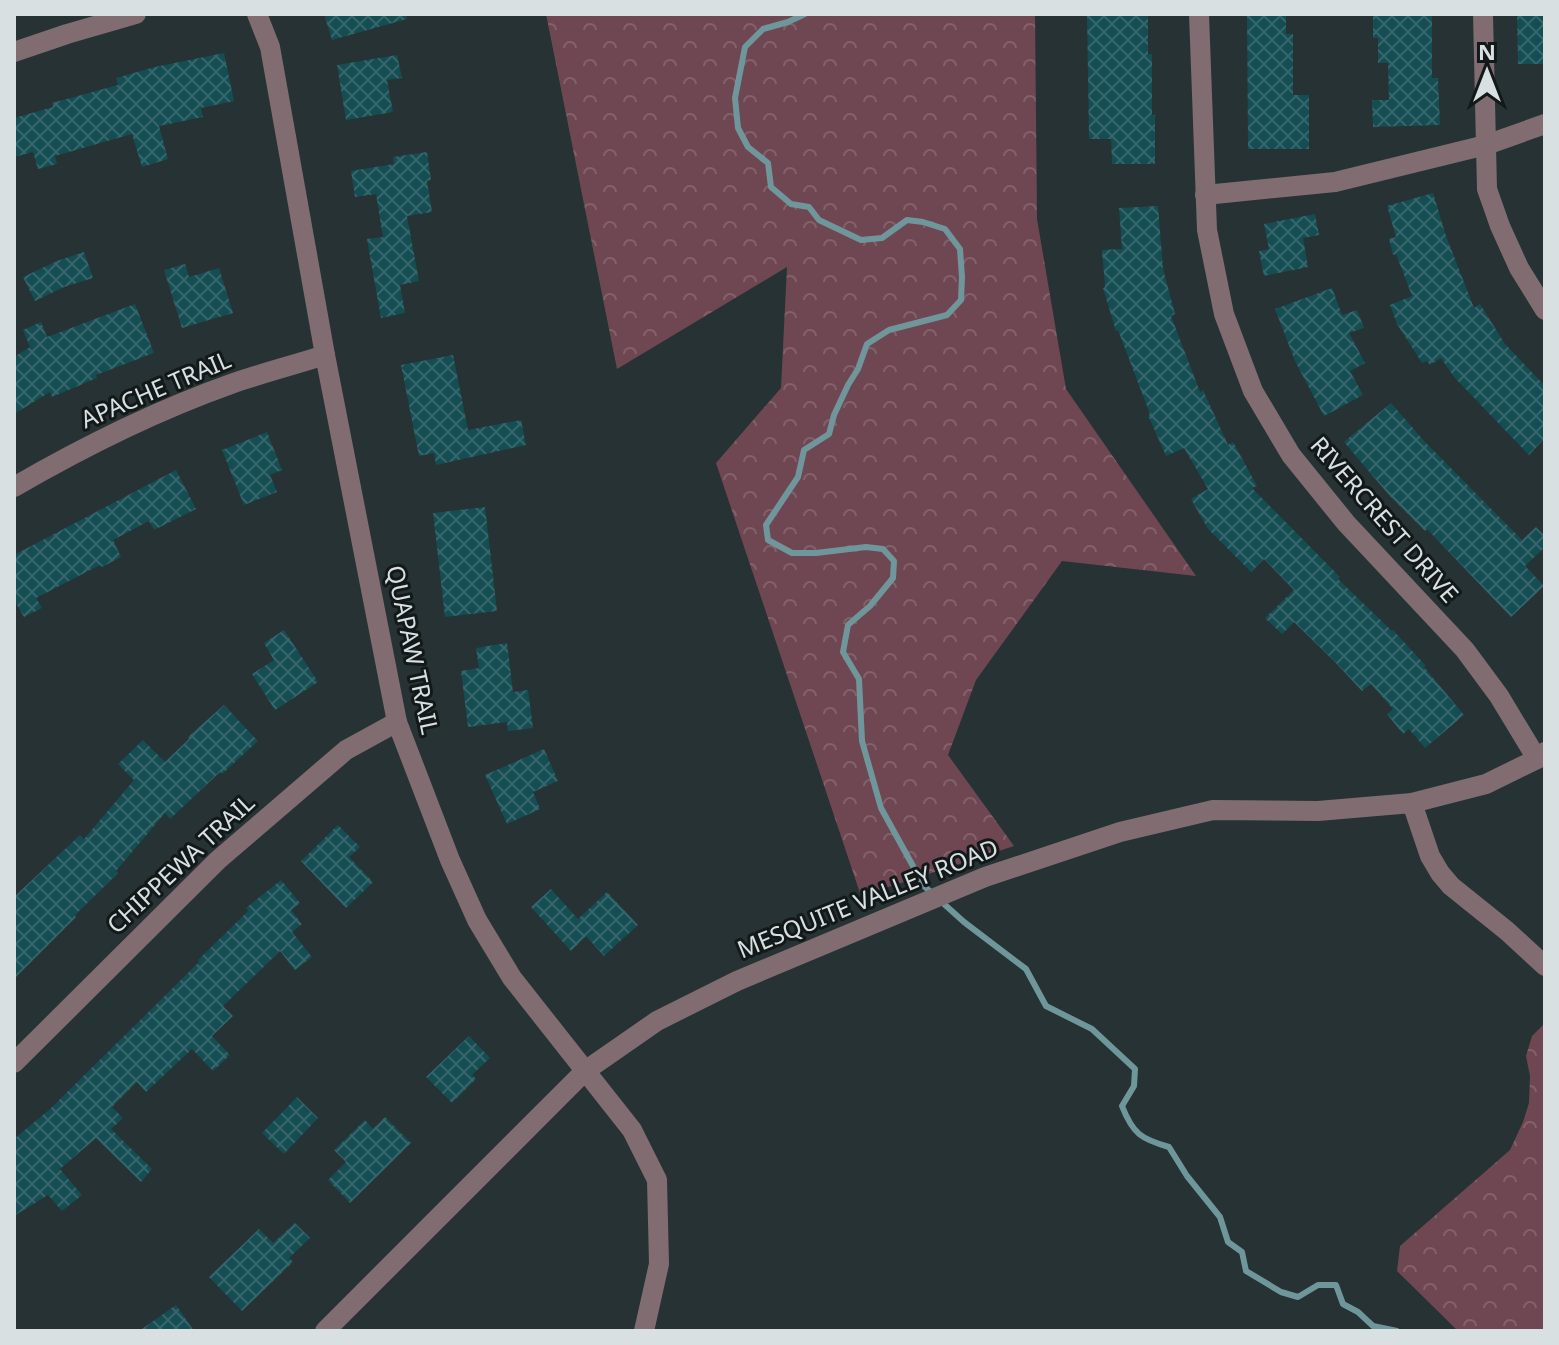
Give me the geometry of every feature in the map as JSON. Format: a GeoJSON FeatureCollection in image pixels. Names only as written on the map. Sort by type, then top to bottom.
{"type":"FeatureCollection","features":[{"type":"Feature","properties":{"kind":"street"},"geometry":{"type":"LineString","coordinates":[[14,52],[136,14]]}},
{"type":"Feature","properties":{"kind":"street","name":"QUAPAW TRAIL"},"geometry":{"type":"LineString","coordinates":[[257,14],[270,47],[325,355],[397,722],[450,860],[477,920],[512,978],[632,1130],[657,1180],[659,1264],[644,1331]]}},
{"type":"Feature","properties":{"kind":"street","name":"RIVERCREST DRIVE"},"geometry":{"type":"LineString","coordinates":[[1199,14],[1207,230],[1224,314],[1253,391],[1291,455],[1346,523],[1465,650],[1541,756]]}},
{"type":"Feature","properties":{"kind":"street"},"geometry":{"type":"LineString","coordinates":[[1483,14],[1487,189],[1519,268],[1545,310]]}},
{"type":"Feature","properties":{"kind":"street"},"geometry":{"type":"LineString","coordinates":[[1205,195],[1335,182],[1486,145],[1545,124]]}},
{"type":"Feature","properties":{"kind":"street","name":"APACHE TRAIL"},"geometry":{"type":"LineString","coordinates":[[14,487],[69,455],[149,418],[230,384],[325,355]]}},
{"type":"Feature","properties":{"kind":"street","name":"CHIPPEWA TRAIL"},"geometry":{"type":"LineString","coordinates":[[14,1063],[218,860],[346,750],[397,722]]}},
{"type":"Feature","properties":{"kind":"street","name":"MESQUITE VALLEY ROAD"},"geometry":{"type":"LineString","coordinates":[[325,1331],[585,1071],[657,1021],[737,981],[985,877],[1120,832],[1213,810],[1318,811],[1412,803],[1486,784],[1541,756]]}},
{"type":"Feature","properties":{"kind":"street"},"geometry":{"type":"LineString","coordinates":[[1412,803],[1430,856],[1440,873],[1451,886],[1545,966]]}},
{"type":"Feature","properties":{"kind":"green space"},"geometry":{"type":"Polygon","coordinates":[[[546,14],[1035,14],[1037,219],[1066,389],[1196,576],[1062,561],[976,680],[948,755],[1014,846],[861,896],[716,463],[781,388],[787,267],[617,369],[546,14]]]}},
{"type":"Feature","properties":{"kind":"green space"},"geometry":{"type":"Polygon","coordinates":[[[1545,1023],[1545,1331],[1458,1331],[1397,1271],[1400,1246],[1510,1150],[1529,1103],[1530,1076],[1526,1056],[1532,1036],[1545,1023]]]}},
{"type":"Feature","properties":{"kind":"building"},"geometry":{"type":"Polygon","coordinates":[[[324,14],[406,14],[407,19],[332,40],[324,14]]]}},
{"type":"Feature","properties":{"kind":"building"},"geometry":{"type":"Polygon","coordinates":[[[1087,14],[1148,14],[1155,164],[1112,164],[1111,139],[1089,139],[1087,14]]]}},
{"type":"Feature","properties":{"kind":"building"},"geometry":{"type":"Polygon","coordinates":[[[1247,14],[1286,14],[1286,34],[1293,34],[1293,95],[1309,95],[1309,149],[1248,149],[1247,14]]]}},
{"type":"Feature","properties":{"kind":"building"},"geometry":{"type":"Polygon","coordinates":[[[1373,14],[1432,14],[1432,78],[1438,78],[1440,125],[1373,127],[1372,100],[1389,100],[1388,63],[1378,63],[1378,38],[1373,38],[1373,14]]]}},
{"type":"Feature","properties":{"kind":"building"},"geometry":{"type":"Polygon","coordinates":[[[1517,14],[1545,14],[1545,64],[1518,64],[1517,14]]]}},
{"type":"Feature","properties":{"kind":"building"},"geometry":{"type":"Polygon","coordinates":[[[224,53],[234,101],[201,108],[203,117],[159,126],[168,159],[142,167],[132,134],[55,156],[57,164],[38,169],[33,152],[14,157],[14,118],[53,107],[52,103],[118,85],[116,78],[224,53]]]}},
{"type":"Feature","properties":{"kind":"building"},"geometry":{"type":"Polygon","coordinates":[[[397,55],[402,78],[387,80],[393,112],[346,120],[337,65],[397,55]]]}},
{"type":"Feature","properties":{"kind":"building"},"geometry":{"type":"Polygon","coordinates":[[[427,152],[431,180],[427,181],[432,212],[407,216],[419,281],[400,285],[405,313],[381,318],[367,239],[383,237],[376,194],[355,197],[351,171],[394,164],[393,157],[427,152]]]}},
{"type":"Feature","properties":{"kind":"building"},"geometry":{"type":"Polygon","coordinates":[[[1433,193],[1474,308],[1480,304],[1505,344],[1545,386],[1545,438],[1529,455],[1454,377],[1441,358],[1430,365],[1427,361],[1422,363],[1397,324],[1390,305],[1412,296],[1396,254],[1393,255],[1389,239],[1396,237],[1387,206],[1433,193]]]}},
{"type":"Feature","properties":{"kind":"building"},"geometry":{"type":"Polygon","coordinates":[[[1158,206],[1163,269],[1175,314],[1171,316],[1200,392],[1203,390],[1228,445],[1233,442],[1257,486],[1252,488],[1340,577],[1338,579],[1393,630],[1464,715],[1425,748],[1409,729],[1403,734],[1387,714],[1393,709],[1371,684],[1362,691],[1294,622],[1282,634],[1265,618],[1294,590],[1264,559],[1251,572],[1208,529],[1191,499],[1208,489],[1184,448],[1166,456],[1116,331],[1103,288],[1102,250],[1122,249],[1119,208],[1158,206]]]}},
{"type":"Feature","properties":{"kind":"building"},"geometry":{"type":"Polygon","coordinates":[[[1315,214],[1319,235],[1303,238],[1308,267],[1264,276],[1259,251],[1269,249],[1264,224],[1315,214]]]}},
{"type":"Feature","properties":{"kind":"building"},"geometry":{"type":"Polygon","coordinates":[[[84,252],[93,278],[35,301],[23,277],[84,252]]]}},
{"type":"Feature","properties":{"kind":"building"},"geometry":{"type":"Polygon","coordinates":[[[185,264],[189,277],[219,268],[233,313],[182,328],[164,270],[185,264]]]}},
{"type":"Feature","properties":{"kind":"building"},"geometry":{"type":"Polygon","coordinates":[[[1332,288],[1342,315],[1357,310],[1364,328],[1349,333],[1365,363],[1350,371],[1363,395],[1324,416],[1295,361],[1275,309],[1332,288]]]}},
{"type":"Feature","properties":{"kind":"building"},"geometry":{"type":"Polygon","coordinates":[[[135,304],[154,353],[96,375],[97,378],[52,397],[50,392],[14,414],[14,357],[30,347],[23,330],[41,322],[47,337],[135,304]]]}},
{"type":"Feature","properties":{"kind":"building"},"geometry":{"type":"Polygon","coordinates":[[[453,355],[468,430],[521,420],[526,445],[436,465],[434,453],[419,456],[401,365],[453,355]]]}},
{"type":"Feature","properties":{"kind":"building"},"geometry":{"type":"Polygon","coordinates":[[[1391,403],[1522,540],[1536,527],[1545,536],[1545,547],[1525,566],[1544,586],[1511,617],[1427,529],[1425,531],[1389,495],[1344,442],[1391,403]]]}},
{"type":"Feature","properties":{"kind":"building"},"geometry":{"type":"Polygon","coordinates":[[[267,432],[282,470],[270,475],[277,492],[244,505],[222,450],[267,432]]]}},
{"type":"Feature","properties":{"kind":"building"},"geometry":{"type":"Polygon","coordinates":[[[176,470],[196,509],[154,530],[149,521],[113,540],[121,557],[36,598],[42,608],[24,617],[14,600],[14,555],[176,470]]]}},
{"type":"Feature","properties":{"kind":"building"},"geometry":{"type":"Polygon","coordinates":[[[485,507],[497,611],[445,617],[433,513],[485,507]]]}},
{"type":"Feature","properties":{"kind":"building"},"geometry":{"type":"Polygon","coordinates":[[[284,630],[318,682],[275,710],[252,674],[274,660],[264,643],[284,630]]]}},
{"type":"Feature","properties":{"kind":"building"},"geometry":{"type":"Polygon","coordinates":[[[507,643],[513,692],[528,690],[533,728],[508,731],[507,722],[468,727],[461,671],[479,668],[476,648],[507,643]]]}},
{"type":"Feature","properties":{"kind":"building"},"geometry":{"type":"Polygon","coordinates":[[[224,705],[258,741],[170,819],[165,813],[116,871],[118,873],[14,979],[14,897],[80,835],[84,839],[134,780],[118,764],[143,740],[165,762],[224,705]]]}},
{"type":"Feature","properties":{"kind":"building"},"geometry":{"type":"Polygon","coordinates":[[[544,749],[558,781],[533,792],[540,809],[507,824],[485,775],[544,749]]]}},
{"type":"Feature","properties":{"kind":"building"},"geometry":{"type":"Polygon","coordinates":[[[338,825],[360,847],[349,857],[373,882],[346,908],[301,861],[338,825]]]}},
{"type":"Feature","properties":{"kind":"building"},"geometry":{"type":"Polygon","coordinates":[[[281,880],[300,903],[291,910],[302,924],[292,932],[312,957],[295,970],[280,951],[223,1006],[233,1016],[212,1036],[230,1055],[213,1071],[192,1049],[146,1092],[137,1082],[112,1107],[123,1118],[111,1129],[152,1169],[141,1182],[96,1138],[60,1169],[82,1195],[62,1211],[48,1195],[14,1216],[14,1139],[50,1109],[199,962],[248,911],[246,908],[281,880]]]}},
{"type":"Feature","properties":{"kind":"building"},"geometry":{"type":"Polygon","coordinates":[[[551,889],[578,919],[607,892],[638,925],[604,956],[586,936],[571,951],[531,907],[551,889]]]}},
{"type":"Feature","properties":{"kind":"building"},"geometry":{"type":"Polygon","coordinates":[[[469,1036],[490,1058],[472,1075],[476,1079],[452,1103],[426,1077],[469,1036]]]}},
{"type":"Feature","properties":{"kind":"building"},"geometry":{"type":"Polygon","coordinates":[[[297,1097],[318,1118],[284,1154],[262,1133],[297,1097]]]}},
{"type":"Feature","properties":{"kind":"building"},"geometry":{"type":"Polygon","coordinates":[[[385,1117],[411,1143],[350,1203],[328,1180],[346,1162],[334,1150],[365,1120],[373,1129],[385,1117]]]}},
{"type":"Feature","properties":{"kind":"building"},"geometry":{"type":"Polygon","coordinates":[[[295,1223],[310,1238],[289,1258],[293,1262],[242,1311],[209,1277],[259,1229],[273,1243],[295,1223]]]}},
{"type":"Feature","properties":{"kind":"building"},"geometry":{"type":"Polygon","coordinates":[[[176,1305],[194,1331],[139,1331],[176,1305]]]}},
{"type":"Feature","properties":{"kind":"waterway"},"geometry":{"type":"LineString","coordinates":[[805,14],[763,29],[745,47],[735,98],[738,128],[748,147],[768,163],[771,187],[791,204],[809,207],[819,220],[861,240],[882,238],[907,220],[945,229],[960,249],[961,300],[947,315],[889,330],[867,344],[834,415],[829,434],[804,450],[798,477],[766,525],[768,540],[792,553],[866,547],[883,549],[894,561],[893,578],[870,606],[848,625],[843,652],[859,679],[862,741],[881,808],[924,886],[964,922],[1026,969],[1046,1006],[1092,1029],[1135,1069],[1134,1086],[1122,1106],[1130,1123],[1145,1138],[1169,1147],[1187,1176],[1220,1217],[1228,1242],[1242,1252],[1246,1271],[1281,1292],[1298,1297],[1318,1285],[1336,1285],[1343,1304],[1358,1312],[1373,1326],[1397,1331]]}}]}
